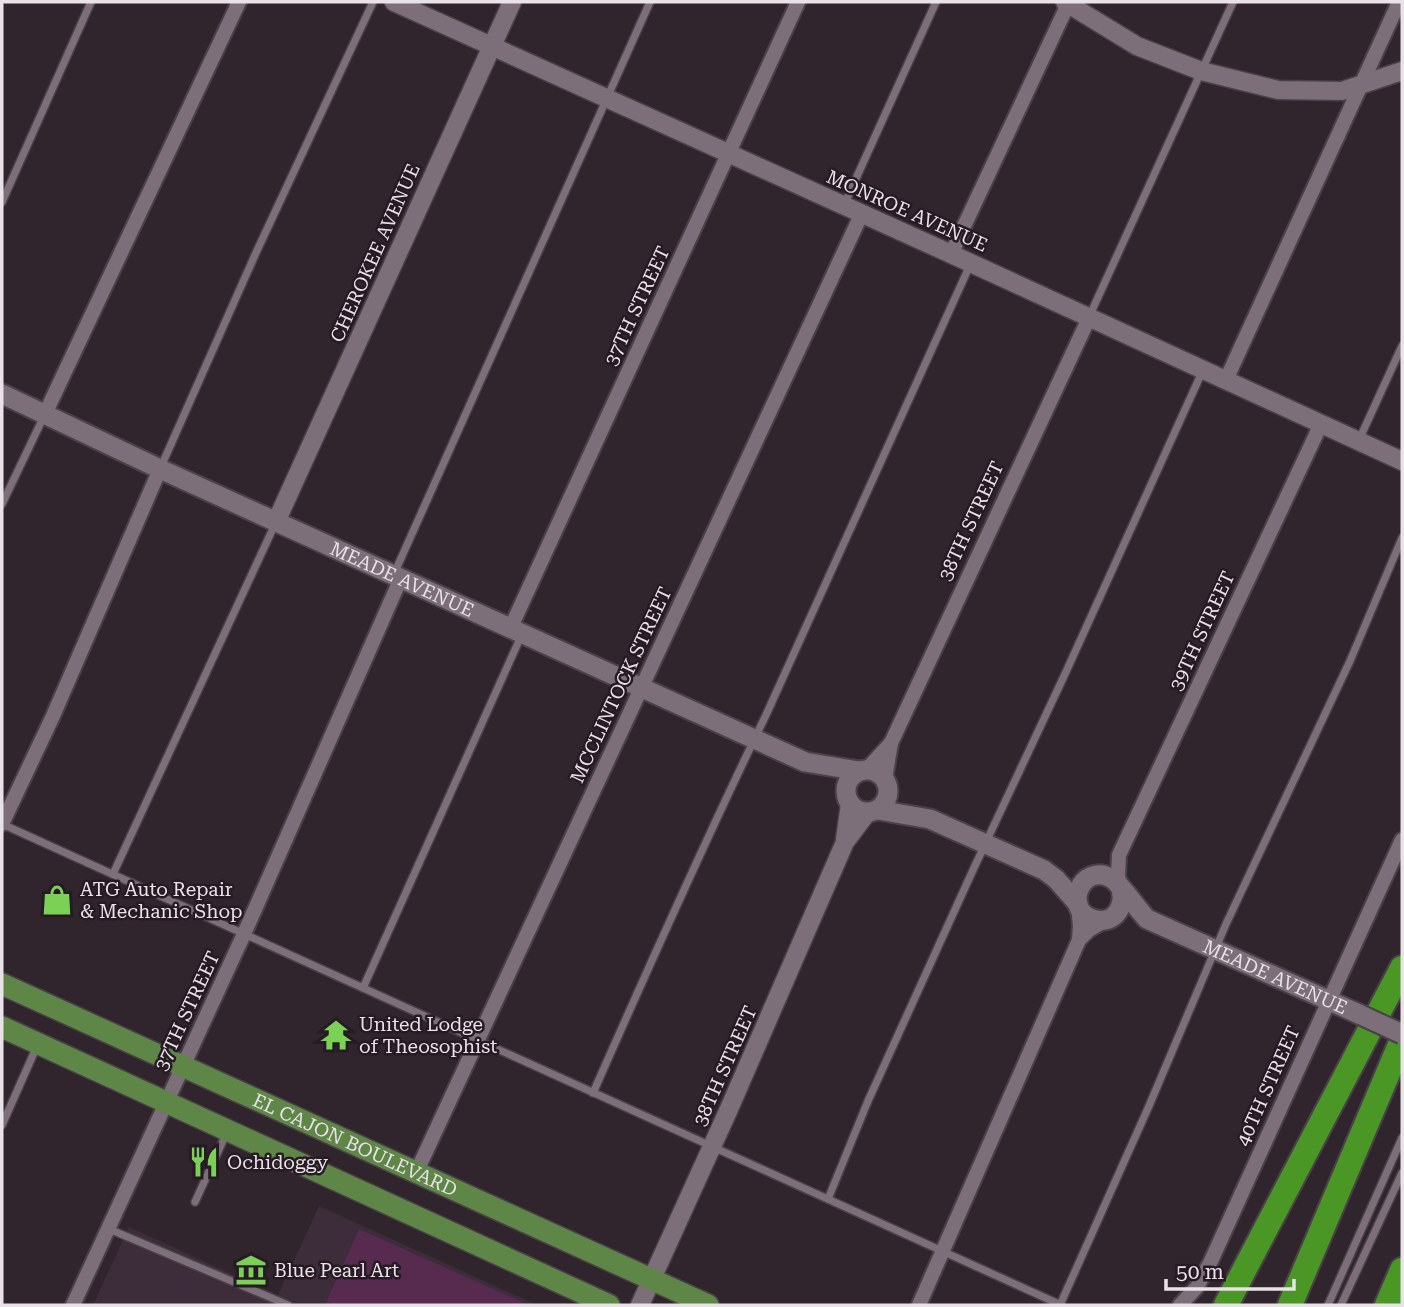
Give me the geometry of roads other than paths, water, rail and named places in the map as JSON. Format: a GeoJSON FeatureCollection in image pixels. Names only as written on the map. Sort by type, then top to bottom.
{"type":"FeatureCollection","features":[{"type":"Feature","properties":{"kind":"highway"},"geometry":{"type":"LineString","coordinates":[[1225,1303],[1402,968]]}},
{"type":"Feature","properties":{"kind":"highway"},"geometry":{"type":"LineString","coordinates":[[1290,1305],[1402,1040]]}},
{"type":"Feature","properties":{"kind":"highway"},"geometry":{"type":"LineString","coordinates":[[1387,1305],[1402,1270]]}},
{"type":"Feature","properties":{"kind":"main road","name":"MEADE AVENUE"},"geometry":{"type":"LineString","coordinates":[[2,394],[160,469],[805,762],[860,805],[930,820],[1044,870],[1056,879],[1081,911],[1093,919],[1147,919]]}},
{"type":"Feature","properties":{"kind":"main road","name":"MEADE AVENUE"},"geometry":{"type":"LineString","coordinates":[[805,762],[862,771]]}},
{"type":"Feature","properties":{"kind":"main road"},"geometry":{"type":"LineString","coordinates":[[862,771],[877,772],[886,782],[887,799],[884,806],[860,805],[849,781],[862,771]]}},
{"type":"Feature","properties":{"kind":"main road","name":"MEADE AVENUE"},"geometry":{"type":"LineString","coordinates":[[886,782],[930,820]]}},
{"type":"Feature","properties":{"kind":"main road","name":"MEADE AVENUE"},"geometry":{"type":"LineString","coordinates":[[1044,870],[1108,876],[1115,880],[1147,919],[1402,1034]]}},
{"type":"Feature","properties":{"kind":"main road"},"geometry":{"type":"LineString","coordinates":[[1078,904],[1078,890],[1093,876]]}},
{"type":"Feature","properties":{"kind":"main road"},"geometry":{"type":"LineString","coordinates":[[1108,919],[1115,916],[1123,902],[1120,886]]}},
{"type":"Feature","properties":{"kind":"main road","name":"EL CAJON BOULEVARD"},"geometry":{"type":"LineString","coordinates":[[2,984],[708,1305]]}},
{"type":"Feature","properties":{"kind":"main road","name":"EL CAJON BOULEVARD"},"geometry":{"type":"LineString","coordinates":[[2,1027],[609,1305]]}},
{"type":"Feature","properties":{"kind":"street"},"geometry":{"type":"LineString","coordinates":[[45,414],[239,2]]}},
{"type":"Feature","properties":{"kind":"street","name":"MONROE AVENUE"},"geometry":{"type":"LineString","coordinates":[[394,2],[1402,461]]}},
{"type":"Feature","properties":{"kind":"street","name":"CHEROKEE AVENUE"},"geometry":{"type":"LineString","coordinates":[[276,522],[512,2]]}},
{"type":"Feature","properties":{"kind":"street","name":"37TH STREET"},"geometry":{"type":"LineString","coordinates":[[517,630],[728,153],[798,2]]}},
{"type":"Feature","properties":{"kind":"street"},"geometry":{"type":"LineString","coordinates":[[951,254],[1067,2],[1137,46],[1201,71],[1279,90],[1342,91],[1402,71]]}},
{"type":"Feature","properties":{"kind":"street"},"geometry":{"type":"LineString","coordinates":[[1226,380],[1399,2]]}},
{"type":"Feature","properties":{"kind":"street","name":"MCCLINTOCK STREET"},"geometry":{"type":"LineString","coordinates":[[416,1172],[862,214]]}},
{"type":"Feature","properties":{"kind":"street","name":"38TH STREET"},"geometry":{"type":"LineString","coordinates":[[886,782],[891,743],[1089,318]]}},
{"type":"Feature","properties":{"kind":"street","name":"39TH STREET"},"geometry":{"type":"LineString","coordinates":[[1120,886],[1117,863],[1119,855],[1321,424]]}},
{"type":"Feature","properties":{"kind":"street"},"geometry":{"type":"LineString","coordinates":[[2,824],[160,469]]}},
{"type":"Feature","properties":{"kind":"street","name":"37TH STREET"},"geometry":{"type":"LineString","coordinates":[[73,1305],[244,934],[397,577]]}},
{"type":"Feature","properties":{"kind":"street","name":"38TH STREET"},"geometry":{"type":"LineString","coordinates":[[862,771],[891,743]]}},
{"type":"Feature","properties":{"kind":"street","name":"38TH STREET"},"geometry":{"type":"LineString","coordinates":[[640,1305],[712,1147],[860,805]]}},
{"type":"Feature","properties":{"kind":"street","name":"40TH STREET"},"geometry":{"type":"LineString","coordinates":[[1180,1305],[1197,1287],[1211,1261],[1402,840]]}},
{"type":"Feature","properties":{"kind":"street","name":"39TH STREET"},"geometry":{"type":"LineString","coordinates":[[1093,876],[1119,855]]}},
{"type":"Feature","properties":{"kind":"street"},"geometry":{"type":"LineString","coordinates":[[919,1305],[1079,940],[1078,904]]}},
{"type":"Feature","properties":{"kind":"street"},"geometry":{"type":"LineString","coordinates":[[1079,940],[1089,930],[1108,919]]}},
{"type":"Feature","properties":{"kind":"lane"},"geometry":{"type":"LineString","coordinates":[[2,202],[91,2]]}},
{"type":"Feature","properties":{"kind":"lane"},"geometry":{"type":"LineString","coordinates":[[160,469],[255,255],[373,2]]}},
{"type":"Feature","properties":{"kind":"lane"},"geometry":{"type":"LineString","coordinates":[[397,577],[650,2]]}},
{"type":"Feature","properties":{"kind":"lane"},"geometry":{"type":"LineString","coordinates":[[844,205],[936,2]]}},
{"type":"Feature","properties":{"kind":"lane"},"geometry":{"type":"LineString","coordinates":[[1089,318],[1233,2]]}},
{"type":"Feature","properties":{"kind":"lane"},"geometry":{"type":"LineString","coordinates":[[593,1093],[971,263]]}},
{"type":"Feature","properties":{"kind":"lane"},"geometry":{"type":"LineString","coordinates":[[1359,441],[1402,346]]}},
{"type":"Feature","properties":{"kind":"lane"},"geometry":{"type":"LineString","coordinates":[[828,1199],[873,1089],[1203,370]]}},
{"type":"Feature","properties":{"kind":"lane"},"geometry":{"type":"LineString","coordinates":[[2,504],[45,414]]}},
{"type":"Feature","properties":{"kind":"lane"},"geometry":{"type":"LineString","coordinates":[[113,874],[276,522]]}},
{"type":"Feature","properties":{"kind":"lane"},"geometry":{"type":"LineString","coordinates":[[2,824],[1060,1305],[1227,924],[1350,661],[1402,538]]}},
{"type":"Feature","properties":{"kind":"lane"},"geometry":{"type":"LineString","coordinates":[[363,988],[517,630]]}},
{"type":"Feature","properties":{"kind":"lane"},"geometry":{"type":"LineString","coordinates":[[2,1125],[38,1044]]}},
{"type":"Feature","properties":{"kind":"lane"},"geometry":{"type":"LineString","coordinates":[[195,1202],[227,1131]]}},
{"type":"Feature","properties":{"kind":"lane"},"geometry":{"type":"LineString","coordinates":[[1328,1305],[1402,1138]]}},
{"type":"Feature","properties":{"kind":"lane"},"geometry":{"type":"LineString","coordinates":[[1341,1305],[1402,1173]]}},
{"type":"Feature","properties":{"kind":"lane"},"geometry":{"type":"LineString","coordinates":[[108,1228],[288,1305]]}},
{"type":"Feature","properties":{"kind":"place","name":"ATG Auto Repair & Mechanic Shop"},"geometry":{"type":"Point","coordinates":[57,900]}},
{"type":"Feature","properties":{"kind":"place","name":"United Lodge of Theosophist"},"geometry":{"type":"Point","coordinates":[336,1035]}},
{"type":"Feature","properties":{"kind":"place","name":"Ochidoggy"},"geometry":{"type":"Point","coordinates":[204,1162]}},
{"type":"Feature","properties":{"kind":"place","name":"Blue Pearl Art"},"geometry":{"type":"Point","coordinates":[251,1270]}}]}
